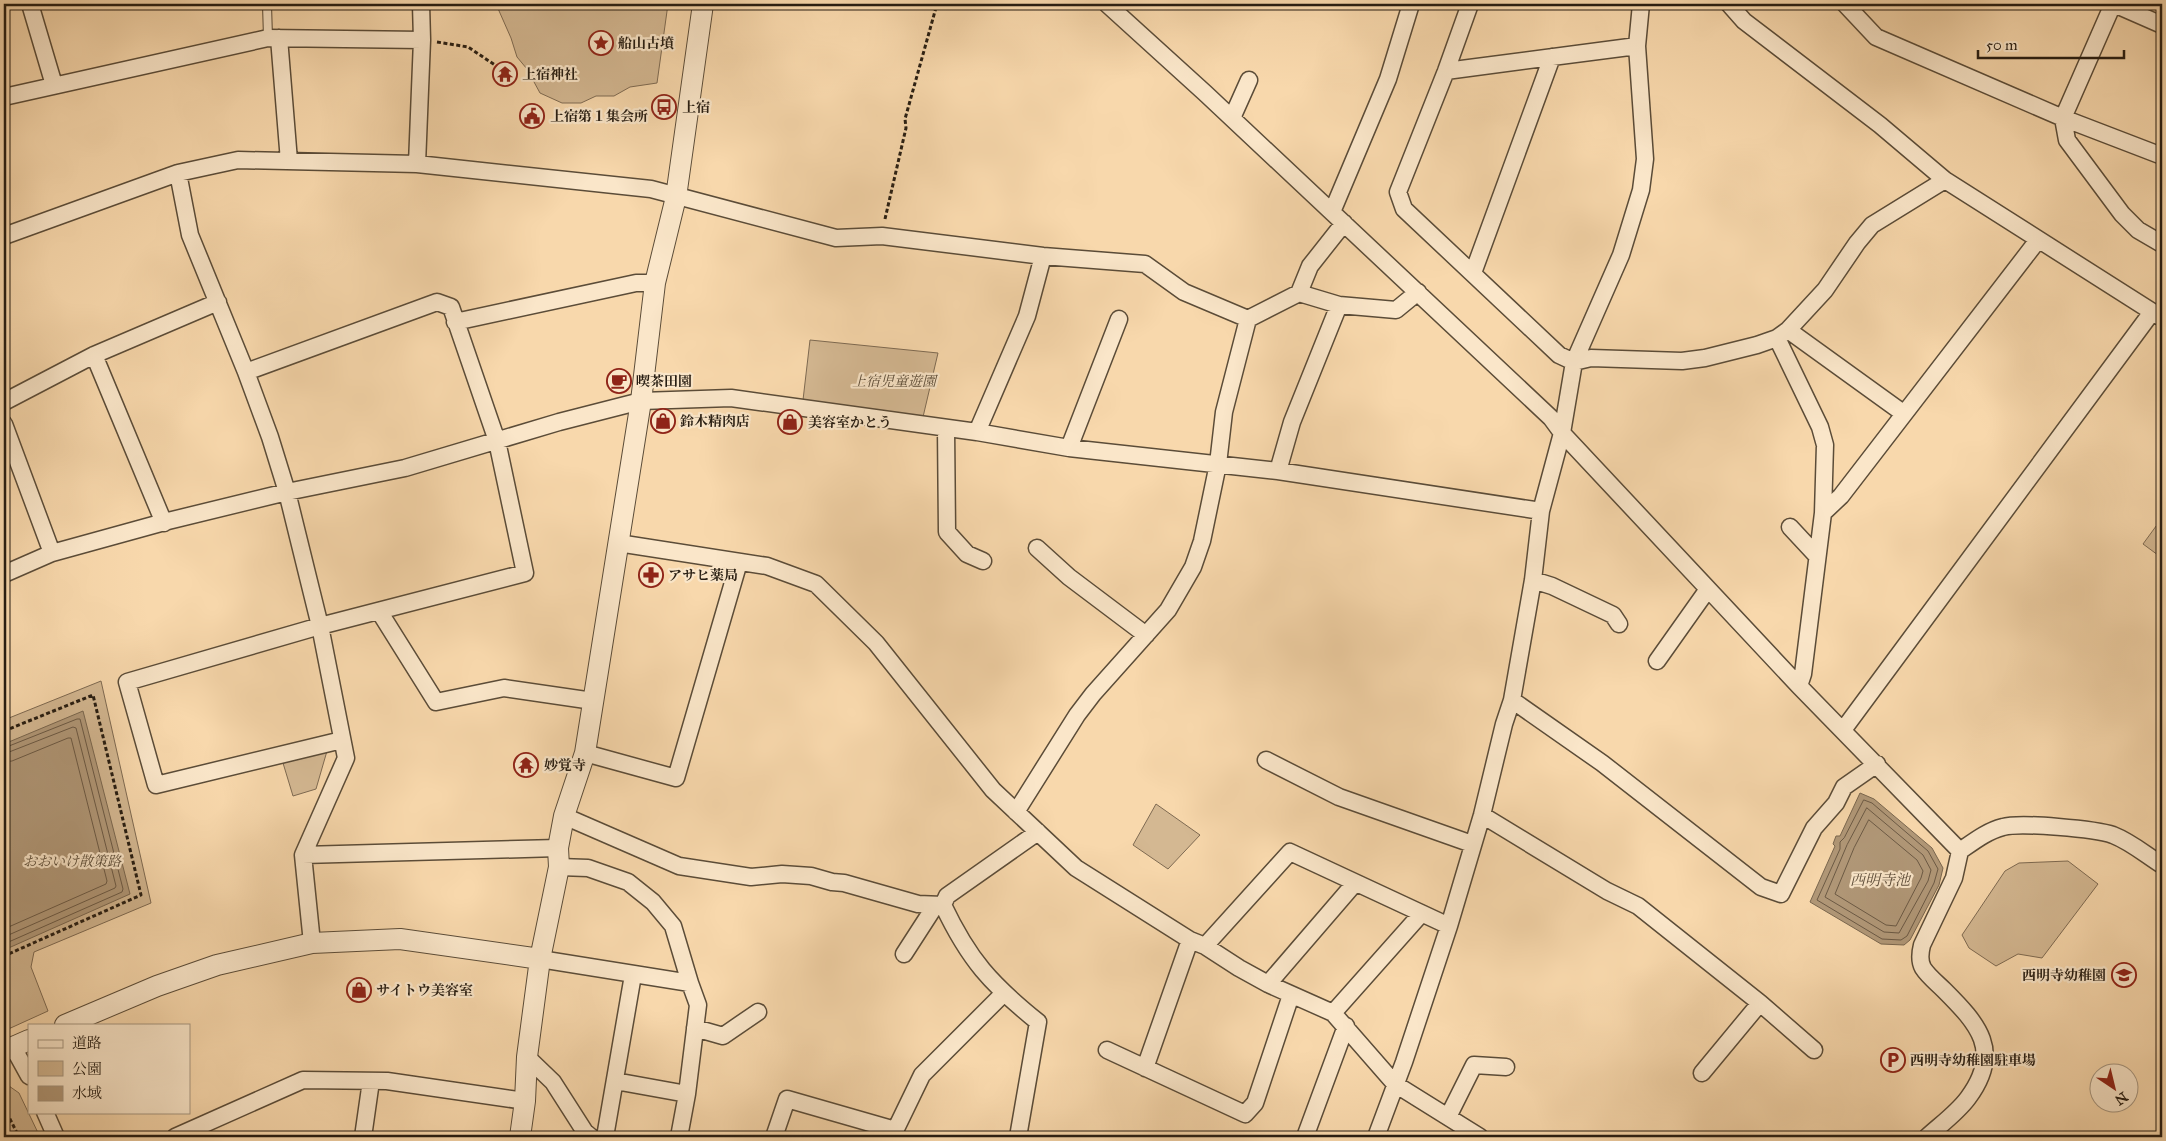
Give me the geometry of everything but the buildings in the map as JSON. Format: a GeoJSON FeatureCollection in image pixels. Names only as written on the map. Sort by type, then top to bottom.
{"type":"FeatureCollection","features":[{"type":"Feature","properties":{"kind":"street"},"geometry":{"type":"LineString","coordinates":[[30,4],[54,85]]}},
{"type":"Feature","properties":{"kind":"street"},"geometry":{"type":"LineString","coordinates":[[417,164],[422,40],[421,4]]}},
{"type":"Feature","properties":{"kind":"street"},"geometry":{"type":"LineString","coordinates":[[520,1137],[525,1101],[527,1057],[540,959],[559,858],[564,816],[585,753],[641,401],[655,283],[676,197],[703,4]]}},
{"type":"Feature","properties":{"kind":"street"},"geometry":{"type":"LineString","coordinates":[[1107,4],[1232,118],[1551,418],[1562,433],[1799,686],[1960,851]]}},
{"type":"Feature","properties":{"kind":"street"},"geometry":{"type":"LineString","coordinates":[[1016,812],[1077,715],[1098,687],[1168,610],[1193,567],[1202,541],[1218,464],[1224,412],[1248,319],[1298,293],[1310,266],[1338,217],[1388,79],[1411,4]]}},
{"type":"Feature","properties":{"kind":"street"},"geometry":{"type":"LineString","coordinates":[[1470,4],[1446,71],[1398,192],[1404,209],[1559,355],[1574,362],[1592,358],[1682,361],[1738,351],[1783,334],[1825,290],[1857,243],[1872,225],[1945,180]]}},
{"type":"Feature","properties":{"kind":"street"},"geometry":{"type":"LineString","coordinates":[[1376,1137],[1449,926],[1482,815],[1504,724],[1512,700],[1533,580],[1541,511],[1562,433],[1574,362],[1621,255],[1641,190],[1645,159],[1637,46],[1641,4]]}},
{"type":"Feature","properties":{"kind":"street"},"geometry":{"type":"LineString","coordinates":[[1729,4],[1744,21],[1880,125],[1945,180],[2157,315],[1844,730]]}},
{"type":"Feature","properties":{"kind":"street"},"geometry":{"type":"LineString","coordinates":[[1845,4],[1876,37],[2063,118],[2162,156]]}},
{"type":"Feature","properties":{"kind":"street"},"geometry":{"type":"LineString","coordinates":[[2162,24],[2113,4],[2063,118],[2067,140],[2122,214],[2138,230],[2162,244]]}},
{"type":"Feature","properties":{"kind":"street"},"geometry":{"type":"LineString","coordinates":[[274,38],[289,161]]}},
{"type":"Feature","properties":{"kind":"street"},"geometry":{"type":"LineString","coordinates":[[4,97],[274,38],[422,40]]}},
{"type":"Feature","properties":{"kind":"street"},"geometry":{"type":"LineString","coordinates":[[1446,71],[1637,46]]}},
{"type":"Feature","properties":{"kind":"street"},"geometry":{"type":"LineString","coordinates":[[1473,273],[1552,57]]}},
{"type":"Feature","properties":{"kind":"street"},"geometry":{"type":"LineString","coordinates":[[1232,118],[1249,80]]}},
{"type":"Feature","properties":{"kind":"street"},"geometry":{"type":"LineString","coordinates":[[4,236],[178,173],[238,160],[417,164],[642,188],[836,238],[882,236],[1043,256],[1145,264],[1184,292],[1248,319]]}},
{"type":"Feature","properties":{"kind":"street"},"geometry":{"type":"LineString","coordinates":[[178,173],[190,235],[246,372],[270,437],[287,492],[320,626],[346,758],[302,855],[312,943]]}},
{"type":"Feature","properties":{"kind":"street"},"geometry":{"type":"LineString","coordinates":[[1823,513],[1840,496],[2038,240]]}},
{"type":"Feature","properties":{"kind":"street"},"geometry":{"type":"LineString","coordinates":[[977,432],[1027,316],[1043,256]]}},
{"type":"Feature","properties":{"kind":"street"},"geometry":{"type":"LineString","coordinates":[[455,322],[636,283],[655,283]]}},
{"type":"Feature","properties":{"kind":"street"},"geometry":{"type":"LineString","coordinates":[[1298,293],[1339,305],[1396,310],[1418,292]]}},
{"type":"Feature","properties":{"kind":"street"},"geometry":{"type":"LineString","coordinates":[[4,402],[94,354],[218,302]]}},
{"type":"Feature","properties":{"kind":"street"},"geometry":{"type":"LineString","coordinates":[[246,372],[437,302],[451,307],[497,441],[525,573],[320,626],[127,682],[156,785],[342,740]]}},
{"type":"Feature","properties":{"kind":"street"},"geometry":{"type":"LineString","coordinates":[[1278,472],[1292,422],[1339,305]]}},
{"type":"Feature","properties":{"kind":"street"},"geometry":{"type":"LineString","coordinates":[[1070,448],[1119,319]]}},
{"type":"Feature","properties":{"kind":"street"},"geometry":{"type":"LineString","coordinates":[[1783,334],[1903,413]]}},
{"type":"Feature","properties":{"kind":"street"},"geometry":{"type":"LineString","coordinates":[[1783,334],[1820,427],[1825,445],[1823,513],[1803,674],[1799,686]]}},
{"type":"Feature","properties":{"kind":"street"},"geometry":{"type":"LineString","coordinates":[[94,354],[164,523]]}},
{"type":"Feature","properties":{"kind":"street"},"geometry":{"type":"LineString","coordinates":[[4,574],[52,553],[287,492],[405,468],[641,401],[731,398],[977,432],[1070,448],[1278,472],[1541,511]]}},
{"type":"Feature","properties":{"kind":"street"},"geometry":{"type":"LineString","coordinates":[[4,424],[52,553]]}},
{"type":"Feature","properties":{"kind":"street"},"geometry":{"type":"LineString","coordinates":[[946,428],[947,532],[967,554],[983,561]]}},
{"type":"Feature","properties":{"kind":"street"},"geometry":{"type":"LineString","coordinates":[[1790,526],[1817,556]]}},
{"type":"Feature","properties":{"kind":"street"},"geometry":{"type":"LineString","coordinates":[[618,543],[767,566],[816,584],[876,643],[993,790],[1076,868],[1239,968],[1268,984],[1333,1013],[1395,1084],[1480,1137]]}},
{"type":"Feature","properties":{"kind":"street"},"geometry":{"type":"LineString","coordinates":[[1037,548],[1069,577],[1146,635]]}},
{"type":"Feature","properties":{"kind":"street"},"geometry":{"type":"LineString","coordinates":[[585,753],[676,778],[739,562]]}},
{"type":"Feature","properties":{"kind":"street"},"geometry":{"type":"LineString","coordinates":[[1533,580],[1552,586],[1613,616],[1619,624]]}},
{"type":"Feature","properties":{"kind":"street"},"geometry":{"type":"LineString","coordinates":[[1657,661],[1708,589]]}},
{"type":"Feature","properties":{"kind":"street"},"geometry":{"type":"LineString","coordinates":[[379,611],[436,702],[504,688],[593,701]]}},
{"type":"Feature","properties":{"kind":"street"},"geometry":{"type":"LineString","coordinates":[[1512,700],[1602,763],[1761,887],[1781,894],[1814,828],[1836,803],[1844,787],[1877,764]]}},
{"type":"Feature","properties":{"kind":"street"},"geometry":{"type":"LineString","coordinates":[[1266,760],[1340,797],[1472,844]]}},
{"type":"Feature","properties":{"kind":"street"},"geometry":{"type":"LineString","coordinates":[[1482,815],[1607,891],[1638,906],[1760,1003],[1814,1050]]}},
{"type":"Feature","properties":{"kind":"street"},"geometry":{"type":"LineString","coordinates":[[564,816],[679,866],[751,877],[782,874],[811,876],[832,882],[844,883],[918,904],[939,905]]}},
{"type":"Feature","properties":{"kind":"street"},"geometry":{"type":"LineString","coordinates":[[1927,1137],[1967,1100],[1980,1078],[1985,1056],[1979,1030],[1970,1016],[1922,967],[1920,955],[1922,946],[1954,878],[1960,851],[1977,838],[2003,826],[2023,825],[2088,830],[2112,835],[2162,865]]}},
{"type":"Feature","properties":{"kind":"street"},"geometry":{"type":"LineString","coordinates":[[904,954],[939,905],[948,896],[1038,832]]}},
{"type":"Feature","properties":{"kind":"street"},"geometry":{"type":"LineString","coordinates":[[1145,1068],[1198,943],[1290,852],[1449,926]]}},
{"type":"Feature","properties":{"kind":"street"},"geometry":{"type":"LineString","coordinates":[[302,855],[559,858],[628,882],[653,902],[672,926],[698,1004],[687,1094],[679,1137]]}},
{"type":"Feature","properties":{"kind":"street"},"geometry":{"type":"LineString","coordinates":[[1268,984],[1354,883]]}},
{"type":"Feature","properties":{"kind":"street"},"geometry":{"type":"LineString","coordinates":[[939,905],[970,955],[1004,994],[1038,1022],[1018,1137]]}},
{"type":"Feature","properties":{"kind":"street"},"geometry":{"type":"LineString","coordinates":[[1333,1013],[1421,914]]}},
{"type":"Feature","properties":{"kind":"street"},"geometry":{"type":"LineString","coordinates":[[67,1024],[156,986],[217,965],[312,943],[400,940],[540,959],[690,984]]}},
{"type":"Feature","properties":{"kind":"street"},"geometry":{"type":"LineString","coordinates":[[605,1137],[634,975]]}},
{"type":"Feature","properties":{"kind":"street"},"geometry":{"type":"LineString","coordinates":[[774,1137],[787,1099],[894,1134],[922,1075],[1004,994]]}},
{"type":"Feature","properties":{"kind":"street"},"geometry":{"type":"LineString","coordinates":[[1107,1050],[1245,1114],[1255,1103],[1291,995]]}},
{"type":"Feature","properties":{"kind":"street"},"geometry":{"type":"LineString","coordinates":[[1702,1073],[1760,1003]]}},
{"type":"Feature","properties":{"kind":"street"},"geometry":{"type":"LineString","coordinates":[[695,1028],[723,1036],[758,1012]]}},
{"type":"Feature","properties":{"kind":"street"},"geometry":{"type":"LineString","coordinates":[[1305,1137],[1346,1026]]}},
{"type":"Feature","properties":{"kind":"street"},"geometry":{"type":"LineString","coordinates":[[15,1046],[28,1074]]}},
{"type":"Feature","properties":{"kind":"street"},"geometry":{"type":"LineString","coordinates":[[527,1057],[553,1082],[585,1132],[591,1137]]}},
{"type":"Feature","properties":{"kind":"street"},"geometry":{"type":"LineString","coordinates":[[1448,1117],[1474,1065],[1506,1068]]}},
{"type":"Feature","properties":{"kind":"street"},"geometry":{"type":"LineString","coordinates":[[175,1137],[303,1080],[387,1081],[525,1101]]}},
{"type":"Feature","properties":{"kind":"street"},"geometry":{"type":"LineString","coordinates":[[363,1137],[371,1081]]}},
{"type":"Feature","properties":{"kind":"street"},"geometry":{"type":"LineString","coordinates":[[614,1081],[687,1094]]}},
{"type":"Feature","properties":{"kind":"street"},"geometry":{"type":"LineString","coordinates":[[46,1114],[56,1137]]}},
{"type":"Feature","properties":{"kind":"lane"},"geometry":{"type":"LineString","coordinates":[[267,4],[274,38]]}},
{"type":"Feature","properties":{"kind":"path"},"geometry":{"type":"LineString","coordinates":[[882,236],[906,128],[905,119],[937,4]]}},
{"type":"Feature","properties":{"kind":"path"},"geometry":{"type":"LineString","coordinates":[[422,40],[468,47],[498,67]]}},
{"type":"Feature","properties":{"kind":"path"},"geometry":{"type":"LineString","coordinates":[[4,731],[93,695],[141,895],[4,956]]}},
{"type":"Feature","properties":{"kind":"path"},"geometry":{"type":"LineString","coordinates":[[4,1108],[19,1137]]}},
{"type":"Feature","properties":{"kind":"green space"},"geometry":{"type":"Polygon","coordinates":[[[496,4],[668,4],[657,83],[630,87],[614,96],[596,96],[581,103],[562,103],[540,93],[527,69],[517,57],[496,4]]]}},
{"type":"Feature","properties":{"kind":"green space","name":"上宿児童遊園"},"geometry":{"type":"Polygon","coordinates":[[[810,340],[938,353],[923,417],[803,400],[810,340]]]}},
{"type":"Feature","properties":{"kind":"green space"},"geometry":{"type":"Polygon","coordinates":[[[2162,518],[2162,558],[2143,544],[2162,518]]]}},
{"type":"Feature","properties":{"kind":"green space","name":"おおいけ散策路"},"geometry":{"type":"Polygon","coordinates":[[[101,681],[151,903],[34,952],[31,967],[48,1011],[4,1031],[4,720],[101,681]]]}},
{"type":"Feature","properties":{"kind":"green space"},"geometry":{"type":"Polygon","coordinates":[[[327,751],[316,789],[293,796],[283,763],[327,751]]]}},
{"type":"Feature","properties":{"kind":"green space"},"geometry":{"type":"Polygon","coordinates":[[[1156,804],[1200,835],[1168,869],[1133,845],[1156,804]]]}},
{"type":"Feature","properties":{"kind":"green space"},"geometry":{"type":"Polygon","coordinates":[[[2068,861],[2098,884],[2042,958],[2018,954],[1996,966],[1969,948],[1962,935],[2005,871],[2019,863],[2068,861]]]}},
{"type":"Feature","properties":{"kind":"green space"},"geometry":{"type":"Polygon","coordinates":[[[9,1086],[19,1093],[40,1137],[4,1137],[4,1089],[9,1086]]]}},
{"type":"Feature","properties":{"kind":"water","name":"おおいけ散策路"},"geometry":{"type":"Polygon","coordinates":[[[83,711],[130,894],[4,950],[4,744],[83,711]]]}},
{"type":"Feature","properties":{"kind":"water","name":"西明寺池"},"geometry":{"type":"Polygon","coordinates":[[[1860,793],[1874,799],[1932,848],[1943,868],[1939,885],[1910,940],[1904,945],[1881,944],[1810,902],[1835,846],[1833,844],[1836,836],[1840,836],[1860,793]]]}},
{"type":"Feature","properties":{"kind":"place","name":"船山古墳"},"geometry":{"type":"Point","coordinates":[601,43]}},
{"type":"Feature","properties":{"kind":"place","name":"上宿神社"},"geometry":{"type":"Point","coordinates":[505,74]}},
{"type":"Feature","properties":{"kind":"place","name":"上宿"},"geometry":{"type":"Point","coordinates":[664,107]}},
{"type":"Feature","properties":{"kind":"place","name":"上宿第１集会所"},"geometry":{"type":"Point","coordinates":[532,116]}},
{"type":"Feature","properties":{"kind":"place","name":"喫茶田園"},"geometry":{"type":"Point","coordinates":[619,381]}},
{"type":"Feature","properties":{"kind":"place","name":"鈴木精肉店"},"geometry":{"type":"Point","coordinates":[663,421]}},
{"type":"Feature","properties":{"kind":"place","name":"美容室かとう"},"geometry":{"type":"Point","coordinates":[790,422]}},
{"type":"Feature","properties":{"kind":"place","name":"アサヒ薬局"},"geometry":{"type":"Point","coordinates":[651,575]}},
{"type":"Feature","properties":{"kind":"place","name":"妙覚寺"},"geometry":{"type":"Point","coordinates":[526,765]}},
{"type":"Feature","properties":{"kind":"place","name":"西明寺幼稚園"},"geometry":{"type":"Point","coordinates":[2124,975]}},
{"type":"Feature","properties":{"kind":"place","name":"サイトウ美容室"},"geometry":{"type":"Point","coordinates":[359,990]}},
{"type":"Feature","properties":{"kind":"place","name":"西明寺幼稚園駐車場"},"geometry":{"type":"Point","coordinates":[1893,1060]}}]}
